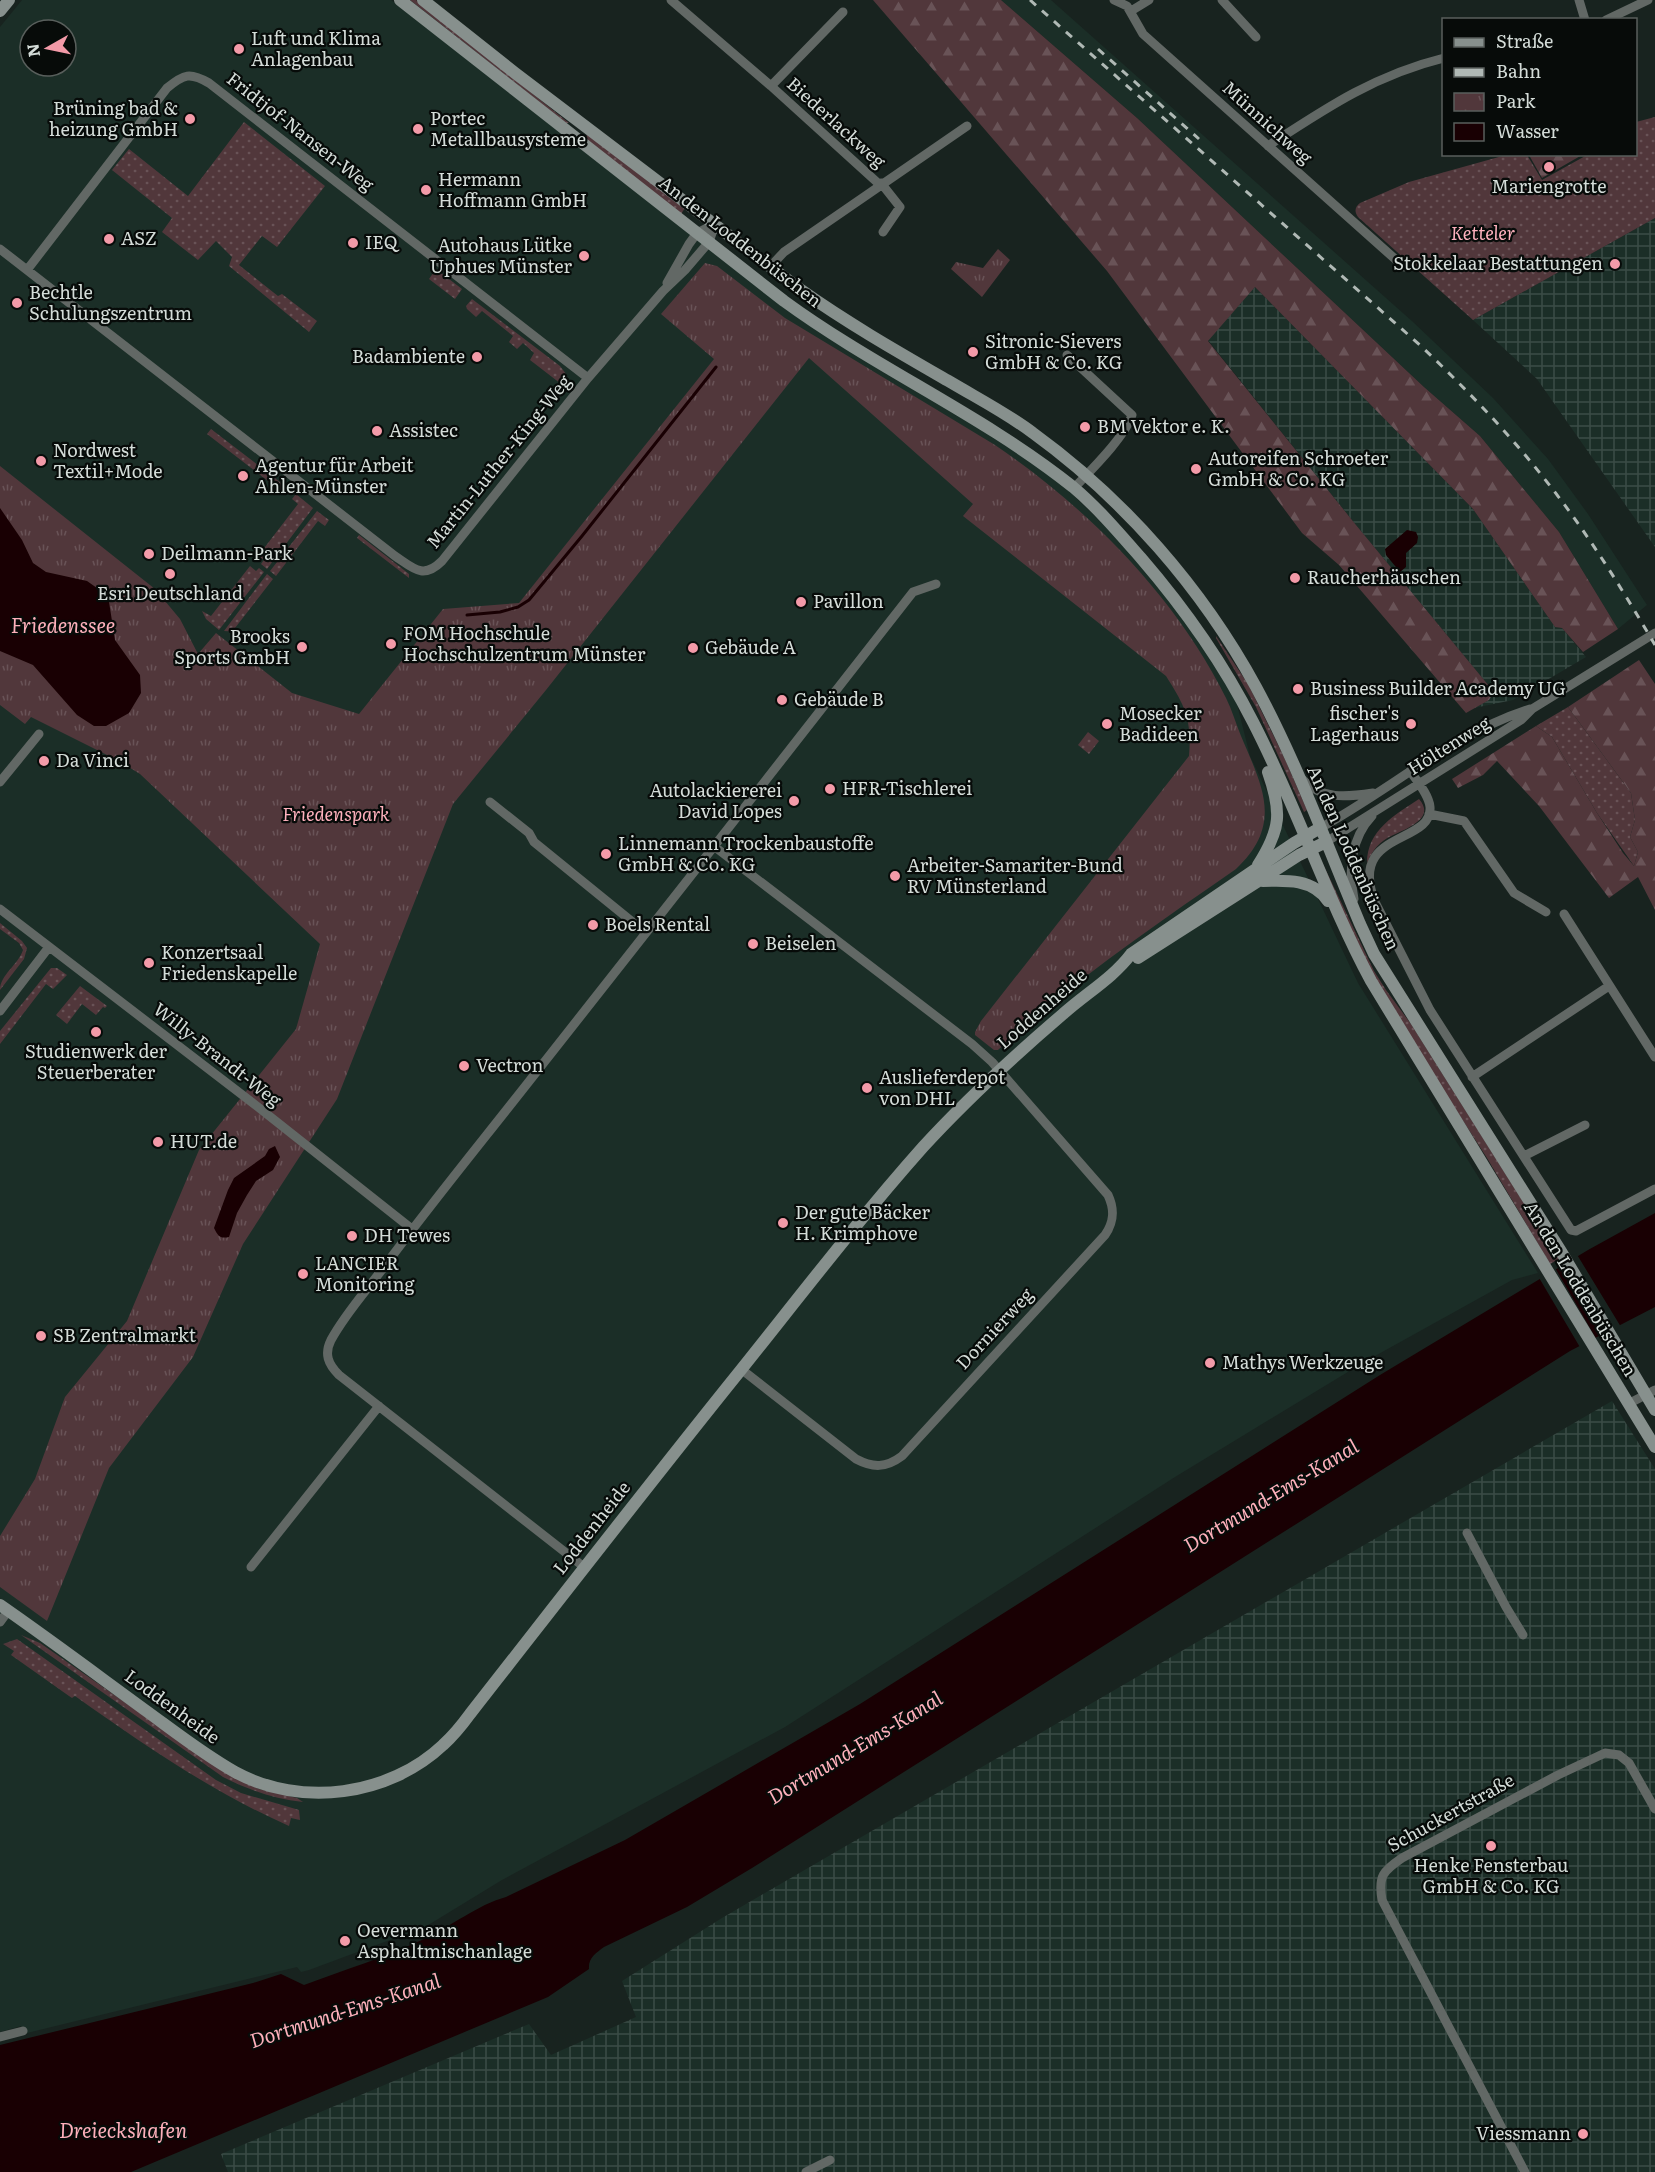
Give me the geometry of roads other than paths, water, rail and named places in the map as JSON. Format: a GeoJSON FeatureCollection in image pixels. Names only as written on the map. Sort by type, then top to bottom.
{"type":"FeatureCollection","features":[{"type":"Feature","properties":{"kind":"main road"},"geometry":{"type":"LineString","coordinates":[[0,11],[9,0]]}},
{"type":"Feature","properties":{"kind":"main road","name":"An den Loddenbüschen"},"geometry":{"type":"LineString","coordinates":[[400,0],[784,301],[830,334],[983,423],[1074,488],[1120,534],[1193,622],[1239,694],[1305,837],[1337,915],[1371,981],[1412,1052],[1545,1264],[1655,1447]]}},
{"type":"Feature","properties":{"kind":"main road","name":"An den Loddenbüschen"},"geometry":{"type":"LineString","coordinates":[[423,0],[524,80],[770,267],[847,322],[974,395],[1032,432],[1086,475],[1135,523],[1198,596],[1229,641],[1256,688],[1295,770],[1358,920],[1382,967],[1614,1340],[1650,1392],[1655,1410]]}},
{"type":"Feature","properties":{"kind":"main road"},"geometry":{"type":"LineString","coordinates":[[1255,725],[1278,811],[1274,835],[1258,875],[1295,881],[1314,888],[1326,898],[1337,915]]}},
{"type":"Feature","properties":{"kind":"main road","name":"Loddenheide"},"geometry":{"type":"LineString","coordinates":[[1258,875],[1305,837],[1320,828]]}},
{"type":"Feature","properties":{"kind":"main road","name":"Loddenheide"},"geometry":{"type":"LineString","coordinates":[[4,1608],[207,1754],[235,1772],[264,1785],[315,1794],[362,1788],[402,1774],[443,1745],[470,1714],[844,1240],[915,1157],[999,1070],[1123,965],[1131,954],[1258,875],[1326,842]]}},
{"type":"Feature","properties":{"kind":"street","name":"Biederlackweg"},"geometry":{"type":"LineString","coordinates":[[671,0],[880,184],[900,207],[883,232]]}},
{"type":"Feature","properties":{"kind":"street","name":"Münnichweg"},"geometry":{"type":"LineString","coordinates":[[1114,0],[1127,6],[1143,34],[1404,267]]}},
{"type":"Feature","properties":{"kind":"street"},"geometry":{"type":"LineString","coordinates":[[1131,11],[1149,0]]}},
{"type":"Feature","properties":{"kind":"street"},"geometry":{"type":"LineString","coordinates":[[1222,0],[1256,37]]}},
{"type":"Feature","properties":{"kind":"street"},"geometry":{"type":"LineString","coordinates":[[1579,0],[1585,18]]}},
{"type":"Feature","properties":{"kind":"street"},"geometry":{"type":"LineString","coordinates":[[1610,18],[1648,0]]}},
{"type":"Feature","properties":{"kind":"street","name":"Biederlackweg"},"geometry":{"type":"LineString","coordinates":[[771,86],[843,12]]}},
{"type":"Feature","properties":{"kind":"street"},"geometry":{"type":"LineString","coordinates":[[1268,146],[1323,109],[1357,90],[1404,70],[1442,58]]}},
{"type":"Feature","properties":{"kind":"street","name":"Fridtjof-Nansen-Weg"},"geometry":{"type":"LineString","coordinates":[[27,270],[167,88],[180,78],[194,75],[209,83],[588,378]]}},
{"type":"Feature","properties":{"kind":"street","name":"Biederlackweg"},"geometry":{"type":"LineString","coordinates":[[770,267],[784,252],[967,126]]}},
{"type":"Feature","properties":{"kind":"street"},"geometry":{"type":"LineString","coordinates":[[697,233],[715,224]]}},
{"type":"Feature","properties":{"kind":"street","name":"Martin-Luther-King-Weg"},"geometry":{"type":"LineString","coordinates":[[0,249],[394,556],[419,571],[429,570],[442,561],[588,378],[709,242],[715,224]]}},
{"type":"Feature","properties":{"kind":"street","name":"Martin-Luther-King-Weg"},"geometry":{"type":"LineString","coordinates":[[663,291],[697,233]]}},
{"type":"Feature","properties":{"kind":"street"},"geometry":{"type":"LineString","coordinates":[[1067,355],[1132,415],[1123,431],[1074,488]]}},
{"type":"Feature","properties":{"kind":"street"},"geometry":{"type":"LineString","coordinates":[[584,1568],[330,1366],[327,1357],[328,1348],[347,1317],[412,1229],[715,847],[913,592],[936,584]]}},
{"type":"Feature","properties":{"kind":"street","name":"Höltenweg"},"geometry":{"type":"LineString","coordinates":[[1326,842],[1521,720],[1532,709],[1655,633]]}},
{"type":"Feature","properties":{"kind":"street","name":"Höltenweg"},"geometry":{"type":"LineString","coordinates":[[1320,828],[1410,771],[1475,734],[1515,714],[1532,709]]}},
{"type":"Feature","properties":{"kind":"street"},"geometry":{"type":"LineString","coordinates":[[0,782],[39,734]]}},
{"type":"Feature","properties":{"kind":"street","name":"Höltenweg"},"geometry":{"type":"LineString","coordinates":[[1295,770],[1308,786],[1322,794],[1341,796],[1377,792]]}},
{"type":"Feature","properties":{"kind":"street"},"geometry":{"type":"LineString","coordinates":[[1410,771],[1428,801],[1430,814],[1464,821],[1514,893],[1546,912]]}},
{"type":"Feature","properties":{"kind":"street"},"geometry":{"type":"LineString","coordinates":[[490,802],[529,833],[534,842],[646,933]]}},
{"type":"Feature","properties":{"kind":"street","name":"Höltenweg"},"geometry":{"type":"LineString","coordinates":[[1358,920],[1351,874],[1353,856],[1362,828],[1380,808]]}},
{"type":"Feature","properties":{"kind":"street","name":"An den Loddenbüschen"},"geometry":{"type":"LineString","coordinates":[[1430,814],[1421,827],[1388,844],[1378,853],[1370,871],[1369,884],[1375,902],[1423,998],[1570,1229],[1574,1231],[1655,1189]]}},
{"type":"Feature","properties":{"kind":"street","name":"Dornierweg"},"geometry":{"type":"LineString","coordinates":[[715,847],[972,1044],[999,1070],[1108,1196],[1113,1217],[1111,1227],[1105,1235],[902,1456],[893,1463],[874,1467],[856,1459],[741,1369]]}},
{"type":"Feature","properties":{"kind":"street","name":"Willy-Brandt-Weg"},"geometry":{"type":"LineString","coordinates":[[0,909],[412,1229]]}},
{"type":"Feature","properties":{"kind":"street"},"geometry":{"type":"LineString","coordinates":[[1564,914],[1655,1057]]}},
{"type":"Feature","properties":{"kind":"street"},"geometry":{"type":"LineString","coordinates":[[0,1011],[49,947]]}},
{"type":"Feature","properties":{"kind":"street"},"geometry":{"type":"LineString","coordinates":[[1472,1077],[1610,986]]}},
{"type":"Feature","properties":{"kind":"street"},"geometry":{"type":"LineString","coordinates":[[1524,1156],[1585,1125]]}},
{"type":"Feature","properties":{"kind":"street"},"geometry":{"type":"LineString","coordinates":[[1628,1404],[1650,1392]]}},
{"type":"Feature","properties":{"kind":"street"},"geometry":{"type":"LineString","coordinates":[[251,1567],[379,1406]]}},
{"type":"Feature","properties":{"kind":"street"},"geometry":{"type":"LineString","coordinates":[[1467,1533],[1523,1635]]}},
{"type":"Feature","properties":{"kind":"street"},"geometry":{"type":"LineString","coordinates":[[0,1622],[4,1608]]}},
{"type":"Feature","properties":{"kind":"street","name":"Schuckertstraße"},"geometry":{"type":"LineString","coordinates":[[1525,2172],[1382,1900],[1380,1886],[1382,1876],[1387,1868],[1402,1858],[1558,1775],[1605,1753],[1619,1755],[1629,1763],[1655,1809]]}},
{"type":"Feature","properties":{"kind":"street"},"geometry":{"type":"LineString","coordinates":[[0,2037],[23,2031]]}},
{"type":"Feature","properties":{"kind":"street"},"geometry":{"type":"LineString","coordinates":[[806,2172],[830,2160]]}},
{"type":"Feature","properties":{"kind":"water","name":"Friedenssee"},"geometry":{"type":"Polygon","coordinates":[[[0,508],[22,540],[33,563],[46,572],[87,581],[104,593],[109,602],[115,640],[140,675],[141,693],[129,713],[106,726],[94,726],[77,715],[33,665],[0,651],[0,508]]]}},
{"type":"Feature","properties":{"kind":"water"},"geometry":{"type":"Polygon","coordinates":[[[1407,530],[1416,532],[1417,543],[1406,553],[1406,567],[1400,572],[1386,555],[1385,549],[1407,530]]]}},
{"type":"Feature","properties":{"kind":"water"},"geometry":{"type":"Polygon","coordinates":[[[275,1146],[280,1157],[273,1170],[256,1181],[237,1213],[229,1237],[223,1238],[214,1228],[234,1178],[275,1146]]]}},
{"type":"Feature","properties":{"kind":"water"},"geometry":{"type":"Polygon","coordinates":[[[1655,1213],[1655,1307],[1570,1351],[752,1868],[687,1907],[604,1947],[591,1959],[589,1969],[548,1997],[131,2172],[0,2172],[0,2045],[253,1983],[281,1974],[304,1985],[410,1946],[485,1905],[625,1840],[860,1704],[1380,1375],[1588,1250],[1655,1213]]]}},
{"type":"Feature","properties":{"kind":"waterway"},"geometry":{"type":"LineString","coordinates":[[467,615],[500,612],[518,607],[529,600],[716,367]]}},
{"type":"Feature","properties":{"kind":"railway"},"geometry":{"type":"LineString","coordinates":[[1030,0],[1421,346],[1469,393],[1514,442],[1573,517],[1655,645]]}},
{"type":"Feature","properties":{"kind":"railway"},"geometry":{"type":"LineString","coordinates":[[1098,49],[1199,139]]}},
{"type":"Feature","properties":{"kind":"place","name":"Luft und Klima Anlagenbau"},"geometry":{"type":"Point","coordinates":[239,49]}},
{"type":"Feature","properties":{"kind":"place","name":"Brüning bad & heizung GmbH"},"geometry":{"type":"Point","coordinates":[190,119]}},
{"type":"Feature","properties":{"kind":"place","name":"Portec Metallbausysteme"},"geometry":{"type":"Point","coordinates":[418,129]}},
{"type":"Feature","properties":{"kind":"place","name":"Mariengrotte"},"geometry":{"type":"Point","coordinates":[1549,167]}},
{"type":"Feature","properties":{"kind":"place","name":"Hermann Hoffmann GmbH"},"geometry":{"type":"Point","coordinates":[426,190]}},
{"type":"Feature","properties":{"kind":"place","name":"ASZ"},"geometry":{"type":"Point","coordinates":[109,239]}},
{"type":"Feature","properties":{"kind":"place","name":"IEQ"},"geometry":{"type":"Point","coordinates":[353,243]}},
{"type":"Feature","properties":{"kind":"place","name":"Autohaus Lütke Uphues Münster"},"geometry":{"type":"Point","coordinates":[584,256]}},
{"type":"Feature","properties":{"kind":"place","name":"Stokkelaar Bestattungen"},"geometry":{"type":"Point","coordinates":[1615,264]}},
{"type":"Feature","properties":{"kind":"place","name":"Bechtle Schulungszentrum"},"geometry":{"type":"Point","coordinates":[17,303]}},
{"type":"Feature","properties":{"kind":"place","name":"Sitronic-Sievers GmbH & Co. KG"},"geometry":{"type":"Point","coordinates":[973,352]}},
{"type":"Feature","properties":{"kind":"place","name":"Badambiente"},"geometry":{"type":"Point","coordinates":[477,357]}},
{"type":"Feature","properties":{"kind":"place","name":"BM Vektor e. K."},"geometry":{"type":"Point","coordinates":[1085,427]}},
{"type":"Feature","properties":{"kind":"place","name":"Assistec"},"geometry":{"type":"Point","coordinates":[377,431]}},
{"type":"Feature","properties":{"kind":"place","name":"Nordwest Textil+Mode"},"geometry":{"type":"Point","coordinates":[41,461]}},
{"type":"Feature","properties":{"kind":"place","name":"Autoreifen Schroeter GmbH & Co. KG"},"geometry":{"type":"Point","coordinates":[1196,469]}},
{"type":"Feature","properties":{"kind":"place","name":"Agentur für Arbeit Ahlen-Münster"},"geometry":{"type":"Point","coordinates":[243,476]}},
{"type":"Feature","properties":{"kind":"place","name":"Deilmann-Park"},"geometry":{"type":"Point","coordinates":[149,554]}},
{"type":"Feature","properties":{"kind":"place","name":"Esri Deutschland"},"geometry":{"type":"Point","coordinates":[170,574]}},
{"type":"Feature","properties":{"kind":"place","name":"Raucherhäuschen"},"geometry":{"type":"Point","coordinates":[1295,578]}},
{"type":"Feature","properties":{"kind":"place","name":"Pavillon"},"geometry":{"type":"Point","coordinates":[801,602]}},
{"type":"Feature","properties":{"kind":"place","name":"FOM Hochschule Hochschulzentrum Münster"},"geometry":{"type":"Point","coordinates":[391,644]}},
{"type":"Feature","properties":{"kind":"place","name":"Brooks Sports GmbH"},"geometry":{"type":"Point","coordinates":[302,647]}},
{"type":"Feature","properties":{"kind":"place","name":"Gebäude A"},"geometry":{"type":"Point","coordinates":[693,648]}},
{"type":"Feature","properties":{"kind":"place","name":"Business Builder Academy UG"},"geometry":{"type":"Point","coordinates":[1298,689]}},
{"type":"Feature","properties":{"kind":"place","name":"Gebäude B"},"geometry":{"type":"Point","coordinates":[782,700]}},
{"type":"Feature","properties":{"kind":"place","name":"Mosecker Badideen"},"geometry":{"type":"Point","coordinates":[1107,724]}},
{"type":"Feature","properties":{"kind":"place","name":"fischer's Lagerhaus"},"geometry":{"type":"Point","coordinates":[1411,724]}},
{"type":"Feature","properties":{"kind":"place","name":"Da Vinci"},"geometry":{"type":"Point","coordinates":[44,761]}},
{"type":"Feature","properties":{"kind":"place","name":"HFR-Tischlerei"},"geometry":{"type":"Point","coordinates":[830,789]}},
{"type":"Feature","properties":{"kind":"place","name":"Autolackiererei David Lopes"},"geometry":{"type":"Point","coordinates":[794,801]}},
{"type":"Feature","properties":{"kind":"place","name":"Linnemann Trockenbaustoffe GmbH & Co. KG"},"geometry":{"type":"Point","coordinates":[606,854]}},
{"type":"Feature","properties":{"kind":"place","name":"Arbeiter-Samariter-Bund RV Münsterland"},"geometry":{"type":"Point","coordinates":[895,876]}},
{"type":"Feature","properties":{"kind":"place","name":"Boels Rental"},"geometry":{"type":"Point","coordinates":[593,925]}},
{"type":"Feature","properties":{"kind":"place","name":"Beiselen"},"geometry":{"type":"Point","coordinates":[753,944]}},
{"type":"Feature","properties":{"kind":"place","name":"Konzertsaal Friedenskapelle"},"geometry":{"type":"Point","coordinates":[149,963]}},
{"type":"Feature","properties":{"kind":"place","name":"Studienwerk der Steuerberater"},"geometry":{"type":"Point","coordinates":[96,1032]}},
{"type":"Feature","properties":{"kind":"place","name":"Vectron"},"geometry":{"type":"Point","coordinates":[464,1066]}},
{"type":"Feature","properties":{"kind":"place","name":"Auslieferdepot von DHL"},"geometry":{"type":"Point","coordinates":[867,1088]}},
{"type":"Feature","properties":{"kind":"place","name":"HUT.de"},"geometry":{"type":"Point","coordinates":[158,1142]}},
{"type":"Feature","properties":{"kind":"place","name":"Der gute Bäcker H. Krimphove"},"geometry":{"type":"Point","coordinates":[783,1223]}},
{"type":"Feature","properties":{"kind":"place","name":"DH Tewes"},"geometry":{"type":"Point","coordinates":[352,1236]}},
{"type":"Feature","properties":{"kind":"place","name":"LANCIER Monitoring"},"geometry":{"type":"Point","coordinates":[303,1274]}},
{"type":"Feature","properties":{"kind":"place","name":"SB Zentralmarkt"},"geometry":{"type":"Point","coordinates":[41,1336]}},
{"type":"Feature","properties":{"kind":"place","name":"Mathys Werkzeuge"},"geometry":{"type":"Point","coordinates":[1210,1363]}},
{"type":"Feature","properties":{"kind":"place","name":"Henke Fensterbau GmbH & Co. KG"},"geometry":{"type":"Point","coordinates":[1491,1846]}},
{"type":"Feature","properties":{"kind":"place","name":"Oevermann Asphaltmischanlage"},"geometry":{"type":"Point","coordinates":[345,1941]}},
{"type":"Feature","properties":{"kind":"place","name":"Viessmann"},"geometry":{"type":"Point","coordinates":[1583,2134]}},
{"type":"Feature","properties":{"kind":"park label","name":"Ketteler"},"geometry":{"type":"Point","coordinates":[1483,234]}},
{"type":"Feature","properties":{"kind":"park label","name":"Friedenspark"},"geometry":{"type":"Point","coordinates":[336,815]}},
{"type":"Feature","properties":{"kind":"water label","name":"Dortmund-Ems-Kanal"},"geometry":{"type":"Point","coordinates":[1271,1496]}},
{"type":"Feature","properties":{"kind":"water label","name":"Dortmund-Ems-Kanal"},"geometry":{"type":"Point","coordinates":[855,1748]}},
{"type":"Feature","properties":{"kind":"water label","name":"Dortmund-Ems-Kanal"},"geometry":{"type":"Point","coordinates":[345,2011]}},
{"type":"Feature","properties":{"kind":"water label","name":"Dreieckshafen"},"geometry":{"type":"Point","coordinates":[123,2131]}}]}
